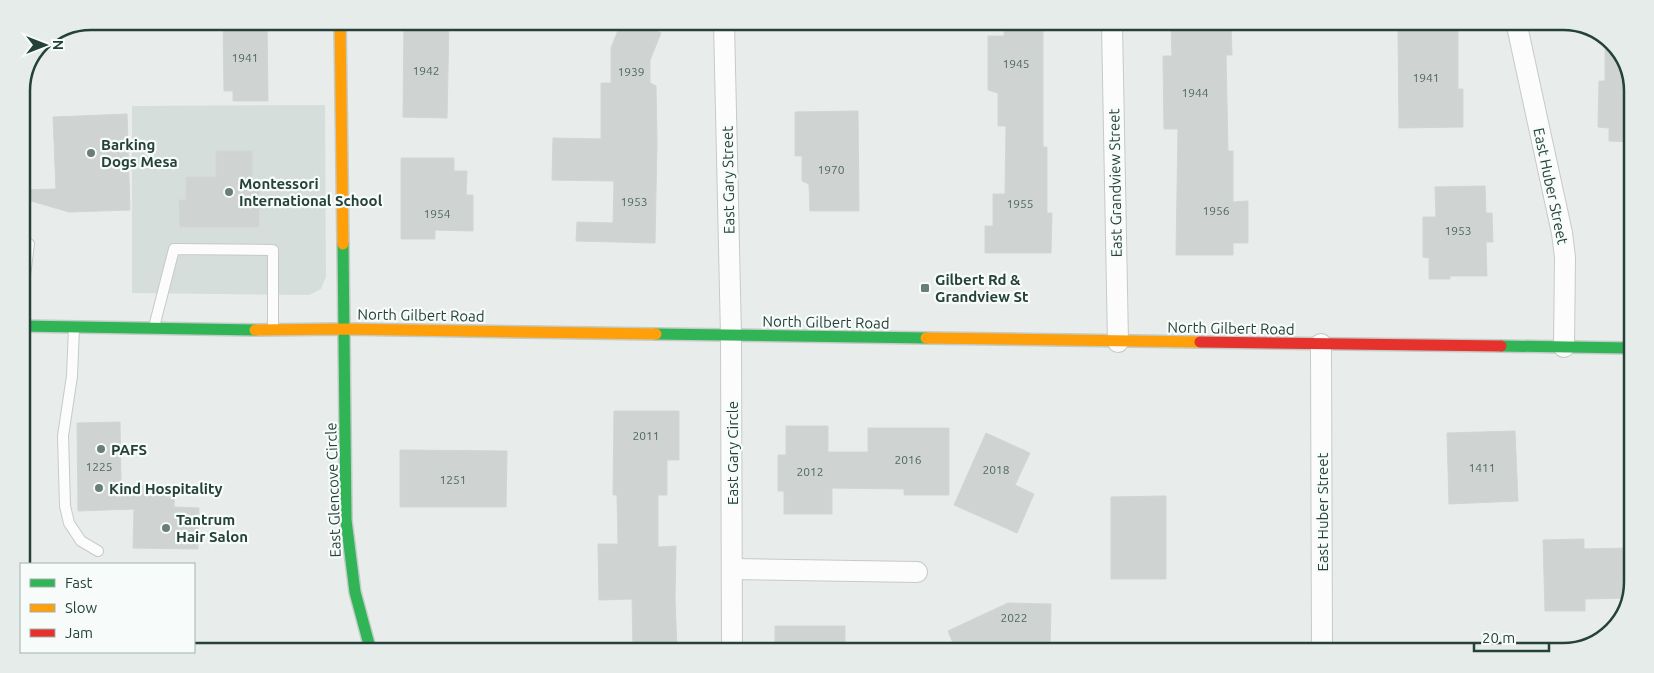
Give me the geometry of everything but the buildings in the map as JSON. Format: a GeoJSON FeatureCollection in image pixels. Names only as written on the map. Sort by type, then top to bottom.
{"type":"FeatureCollection","features":[{"type":"Feature","properties":{"kind":"main road","name":"East Glencove Circle"},"geometry":{"type":"LineString","coordinates":[[340,30],[347,536],[355,592],[369,643]]}},
{"type":"Feature","properties":{"kind":"main road","name":"North Gilbert Road"},"geometry":{"type":"LineString","coordinates":[[30,326],[1624,348]]}},
{"type":"Feature","properties":{"kind":"street","name":"East Gary Street"},"geometry":{"type":"LineString","coordinates":[[724,30],[731,336]]}},
{"type":"Feature","properties":{"kind":"street","name":"East Grandview Street"},"geometry":{"type":"LineString","coordinates":[[1112,30],[1118,342]]}},
{"type":"Feature","properties":{"kind":"street","name":"East Huber Street"},"geometry":{"type":"LineString","coordinates":[[1518,30],[1562,233],[1566,264],[1564,347]]}},
{"type":"Feature","properties":{"kind":"street","name":"East Gary Circle"},"geometry":{"type":"LineString","coordinates":[[731,336],[732,643]]}},
{"type":"Feature","properties":{"kind":"street","name":"East Huber Street"},"geometry":{"type":"LineString","coordinates":[[1322,344],[1322,643]]}},
{"type":"Feature","properties":{"kind":"street"},"geometry":{"type":"LineString","coordinates":[[732,569],[917,572]]}},
{"type":"Feature","properties":{"kind":"lane"},"geometry":{"type":"LineString","coordinates":[[154,328],[174,249],[273,250],[273,330]]}},
{"type":"Feature","properties":{"kind":"lane"},"geometry":{"type":"LineString","coordinates":[[74,327],[72,376],[63,436],[65,506],[69,523],[81,541],[98,551]]}},
{"type":"Feature","properties":{"kind":"shaded area","name":"Montessori International School"},"geometry":{"type":"Polygon","coordinates":[[[325,105],[326,277],[321,289],[309,295],[132,293],[132,106],[325,105]]]}},
{"type":"Feature","properties":{"kind":"traffic: fast"},"geometry":{"type":"LineString","coordinates":[[343,244],[346,520],[355,592],[369,643]]}},
{"type":"Feature","properties":{"kind":"traffic: fast"},"geometry":{"type":"LineString","coordinates":[[30,326],[255,330]]}},
{"type":"Feature","properties":{"kind":"traffic: fast"},"geometry":{"type":"LineString","coordinates":[[656,334],[926,338]]}},
{"type":"Feature","properties":{"kind":"traffic: fast"},"geometry":{"type":"LineString","coordinates":[[1501,346],[1624,348]]}},
{"type":"Feature","properties":{"kind":"traffic: slow"},"geometry":{"type":"LineString","coordinates":[[340,30],[343,244]]}},
{"type":"Feature","properties":{"kind":"traffic: slow"},"geometry":{"type":"LineString","coordinates":[[255,330],[344,329],[656,334]]}},
{"type":"Feature","properties":{"kind":"traffic: slow"},"geometry":{"type":"LineString","coordinates":[[926,338],[1200,342]]}},
{"type":"Feature","properties":{"kind":"traffic: jam"},"geometry":{"type":"LineString","coordinates":[[1200,342],[1501,346]]}},
{"type":"Feature","properties":{"kind":"place","name":"Barking Dogs Mesa"},"geometry":{"type":"Point","coordinates":[91,153]}},
{"type":"Feature","properties":{"kind":"place","name":"Montessori International School"},"geometry":{"type":"Point","coordinates":[229,192]}},
{"type":"Feature","properties":{"kind":"place","name":"Gilbert Rd & Grandview St"},"geometry":{"type":"Point","coordinates":[925,288]}},
{"type":"Feature","properties":{"kind":"place","name":"PAFS"},"geometry":{"type":"Point","coordinates":[101,449]}},
{"type":"Feature","properties":{"kind":"place","name":"Kind Hospitality"},"geometry":{"type":"Point","coordinates":[99,488]}},
{"type":"Feature","properties":{"kind":"place","name":"Tantrum Hair Salon"},"geometry":{"type":"Point","coordinates":[166,528]}}]}
